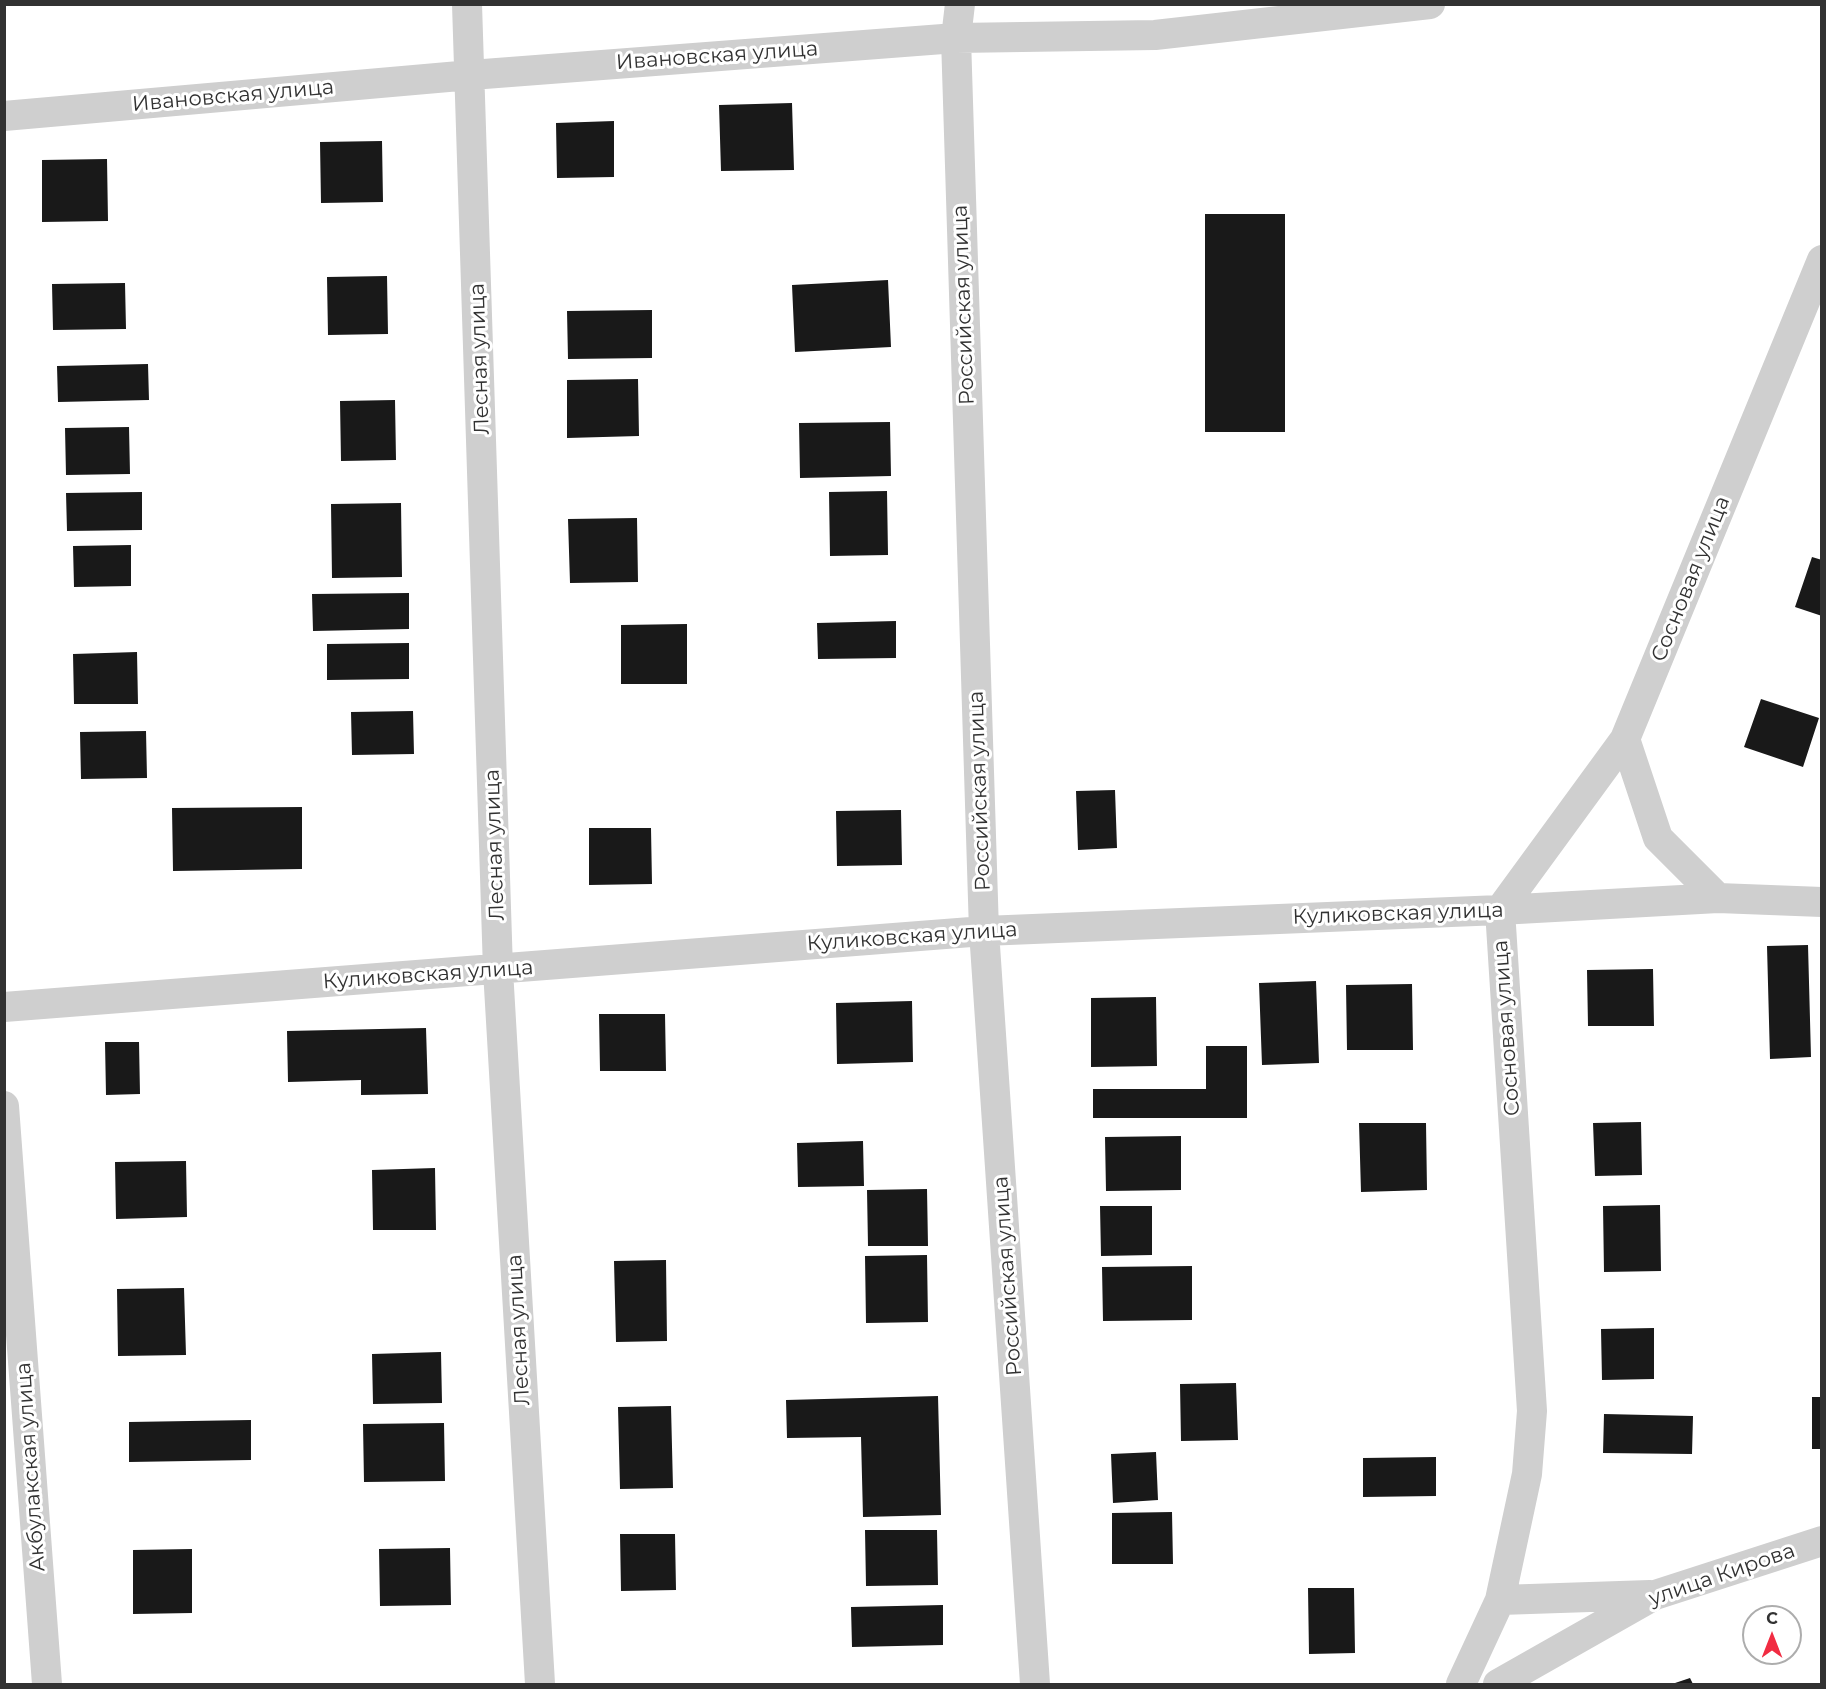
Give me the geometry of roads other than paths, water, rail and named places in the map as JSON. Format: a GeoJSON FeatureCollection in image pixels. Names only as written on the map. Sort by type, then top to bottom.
{"type":"FeatureCollection","features":[{"type":"Feature","properties":{"kind":"street","name":"Лесная улица"},"geometry":{"type":"LineString","coordinates":[[467,4],[498,970],[540,1684]]}},
{"type":"Feature","properties":{"kind":"street","name":"Российская улица"},"geometry":{"type":"LineString","coordinates":[[960,4],[956,38],[984,931],[1035,1684]]}},
{"type":"Feature","properties":{"kind":"street","name":"Ивановская улица"},"geometry":{"type":"LineString","coordinates":[[4,116],[471,75],[956,38],[1155,34],[1430,4]]}},
{"type":"Feature","properties":{"kind":"street","name":"Сосновая улица"},"geometry":{"type":"LineString","coordinates":[[1461,1684],[1500,1600],[1527,1474],[1532,1411],[1500,910],[1625,739],[1821,260]]}},
{"type":"Feature","properties":{"kind":"street"},"geometry":{"type":"LineString","coordinates":[[1625,739],[1658,838],[1718,898]]}},
{"type":"Feature","properties":{"kind":"street","name":"Куликовская улица"},"geometry":{"type":"LineString","coordinates":[[4,1007],[984,931],[1500,910],[1718,898],[1821,902]]}},
{"type":"Feature","properties":{"kind":"street","name":"Акбулакская улица"},"geometry":{"type":"LineString","coordinates":[[4,1106],[47,1684]]}},
{"type":"Feature","properties":{"kind":"street","name":"улица Кирова"},"geometry":{"type":"LineString","coordinates":[[1498,1684],[1655,1595],[1821,1541]]}},
{"type":"Feature","properties":{"kind":"street"},"geometry":{"type":"LineString","coordinates":[[1500,1600],[1655,1595]]}}]}
